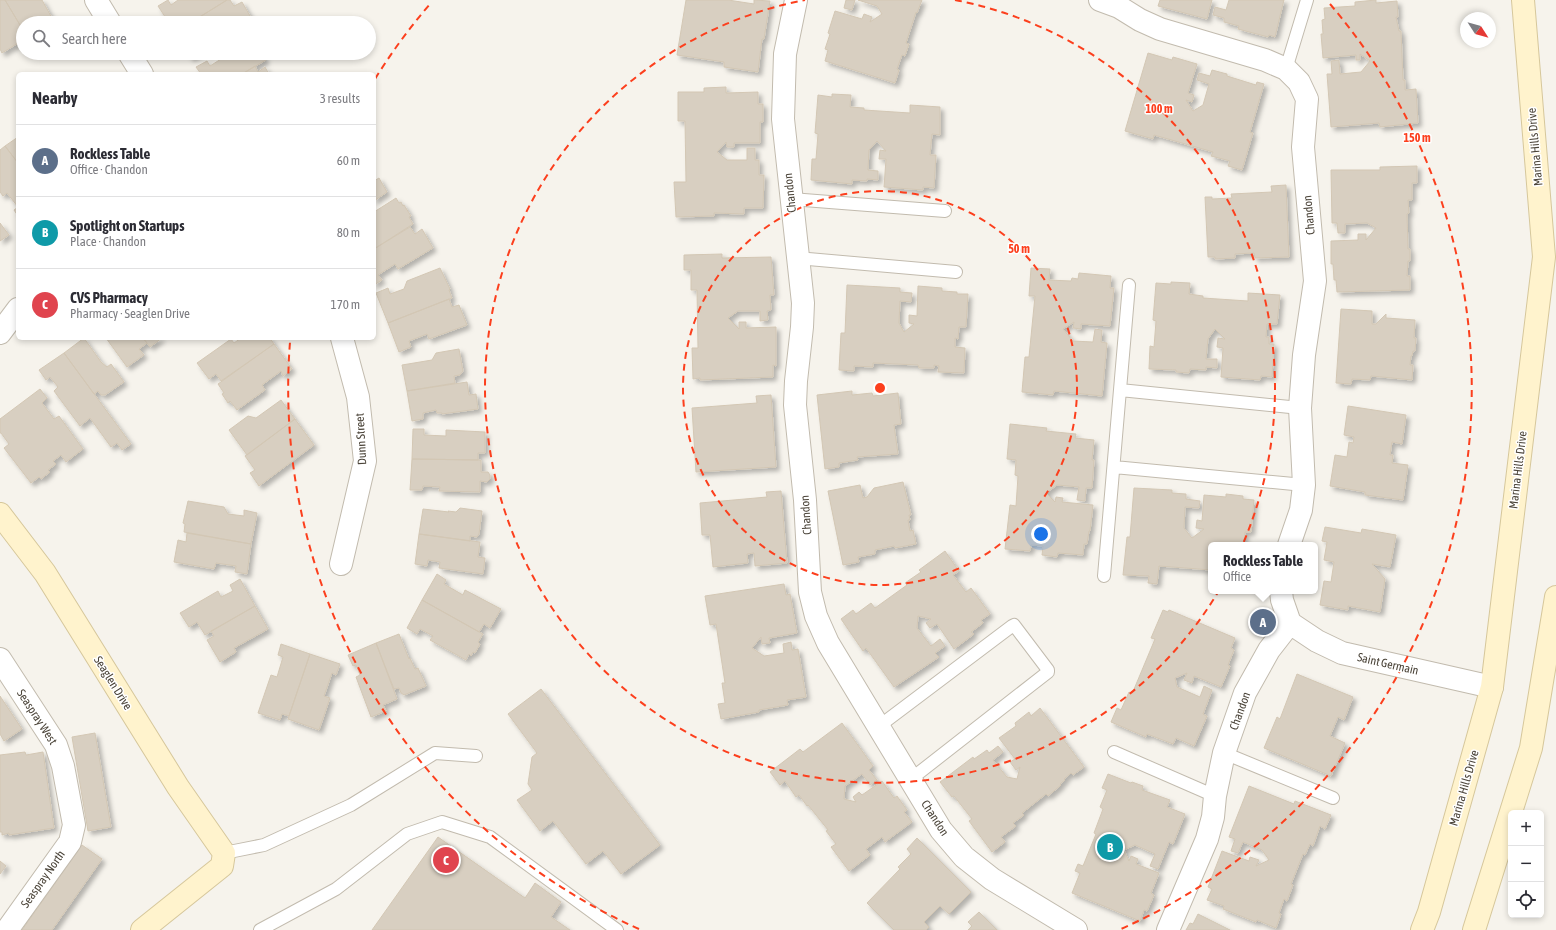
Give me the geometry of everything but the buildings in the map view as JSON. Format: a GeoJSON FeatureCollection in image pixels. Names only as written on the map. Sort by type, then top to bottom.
{"type":"FeatureCollection","features":[{"type":"Feature","properties":{"kind":"street"},"geometry":{"type":"LineString","coordinates":[[96,0],[106,16]]}},
{"type":"Feature","properties":{"kind":"street","name":"Chandon"},"geometry":{"type":"LineString","coordinates":[[796,0],[785,54],[783,119],[803,303],[795,405],[805,500],[810,592],[816,616],[828,643],[941,830],[964,857],[992,880],[1076,930]]}},
{"type":"Feature","properties":{"kind":"street","name":"Marina Hills Drive"},"geometry":{"type":"LineString","coordinates":[[1422,930],[1429,912],[1492,687],[1544,257],[1523,0]]}},
{"type":"Feature","properties":{"kind":"street","name":"Chandon"},"geometry":{"type":"LineString","coordinates":[[1113,2],[1140,20],[1160,28],[1265,60],[1286,69],[1299,82],[1307,99],[1304,147],[1315,281],[1304,355],[1300,408],[1304,486],[1301,510],[1290,542]]}},
{"type":"Feature","properties":{"kind":"street"},"geometry":{"type":"LineString","coordinates":[[133,60],[141,72]]}},
{"type":"Feature","properties":{"kind":"street"},"geometry":{"type":"LineString","coordinates":[[0,333],[16,312]]}},
{"type":"Feature","properties":{"kind":"street","name":"Dunn Street"},"geometry":{"type":"LineString","coordinates":[[341,564],[364,461],[358,397],[343,340]]}},
{"type":"Feature","properties":{"kind":"street","name":"Seaglen Drive"},"geometry":{"type":"LineString","coordinates":[[0,514],[45,573],[178,787],[224,853]]}},
{"type":"Feature","properties":{"kind":"street"},"geometry":{"type":"LineString","coordinates":[[1281,594],[1290,623]]}},
{"type":"Feature","properties":{"kind":"street"},"geometry":{"type":"LineString","coordinates":[[1474,930],[1531,748],[1556,598]]}},
{"type":"Feature","properties":{"kind":"street","name":"Chandon"},"geometry":{"type":"LineString","coordinates":[[1168,930],[1207,839],[1213,817],[1215,796],[1224,753],[1245,693],[1269,650],[1290,623]]}},
{"type":"Feature","properties":{"kind":"street","name":"Saint Germain"},"geometry":{"type":"LineString","coordinates":[[1290,623],[1317,641],[1342,653],[1492,687]]}},
{"type":"Feature","properties":{"kind":"street","name":"Seaspray West"},"geometry":{"type":"LineString","coordinates":[[0,659],[56,745],[63,766],[74,825]]}},
{"type":"Feature","properties":{"kind":"street","name":"Seaspray North"},"geometry":{"type":"LineString","coordinates":[[7,930],[70,842],[74,825]]}},
{"type":"Feature","properties":{"kind":"street"},"geometry":{"type":"LineString","coordinates":[[142,930],[222,866],[224,853]]}},
{"type":"Feature","properties":{"kind":"lane"},"geometry":{"type":"LineString","coordinates":[[1286,69],[1307,0]]}},
{"type":"Feature","properties":{"kind":"lane"},"geometry":{"type":"LineString","coordinates":[[791,199],[945,211]]}},
{"type":"Feature","properties":{"kind":"lane"},"geometry":{"type":"LineString","coordinates":[[797,258],[956,272]]}},
{"type":"Feature","properties":{"kind":"lane"},"geometry":{"type":"LineString","coordinates":[[1104,576],[1130,285]]}},
{"type":"Feature","properties":{"kind":"lane"},"geometry":{"type":"LineString","coordinates":[[1120,390],[1300,408]]}},
{"type":"Feature","properties":{"kind":"lane"},"geometry":{"type":"LineString","coordinates":[[1114,467],[1304,486]]}},
{"type":"Feature","properties":{"kind":"lane"},"geometry":{"type":"LineString","coordinates":[[878,727],[1012,626],[1014,626],[1048,670],[1048,672],[911,779]]}},
{"type":"Feature","properties":{"kind":"lane"},"geometry":{"type":"LineString","coordinates":[[1114,752],[1215,796]]}},
{"type":"Feature","properties":{"kind":"lane"},"geometry":{"type":"LineString","coordinates":[[224,853],[264,845],[351,805],[435,753],[476,756]]}},
{"type":"Feature","properties":{"kind":"lane"},"geometry":{"type":"LineString","coordinates":[[1224,753],[1333,798]]}},
{"type":"Feature","properties":{"kind":"lane"},"geometry":{"type":"LineString","coordinates":[[260,930],[336,889],[407,834],[442,822],[490,837],[617,930]]}},
{"type":"Feature","properties":{"kind":"place","name":"Rockless Table"},"geometry":{"type":"Point","coordinates":[1263,622]}},
{"type":"Feature","properties":{"kind":"place","name":"Spotlight on Startups"},"geometry":{"type":"Point","coordinates":[1110,847]}},
{"type":"Feature","properties":{"kind":"place","name":"CVS Pharmacy"},"geometry":{"type":"Point","coordinates":[446,860]}}]}
